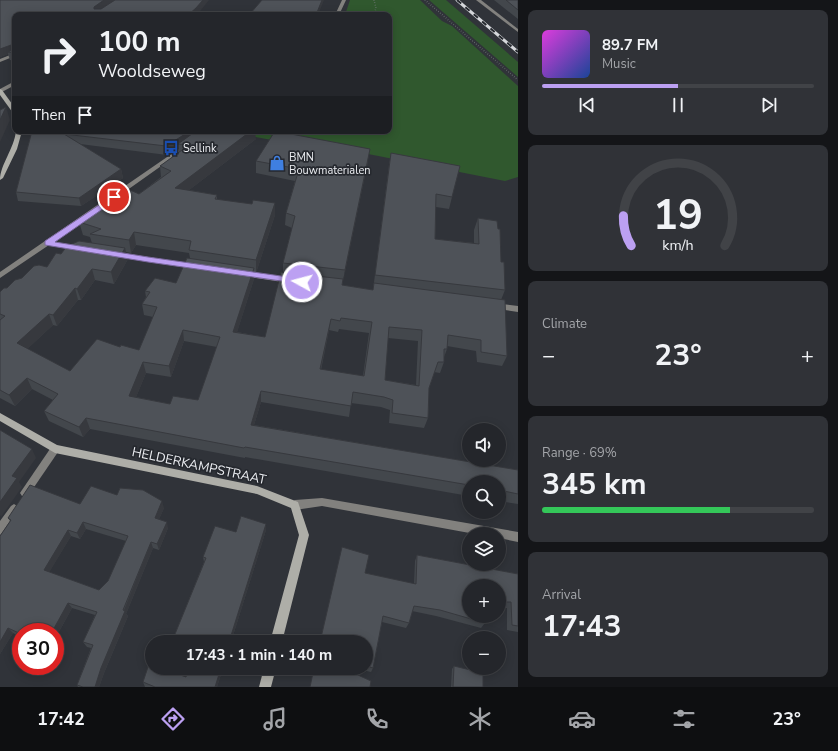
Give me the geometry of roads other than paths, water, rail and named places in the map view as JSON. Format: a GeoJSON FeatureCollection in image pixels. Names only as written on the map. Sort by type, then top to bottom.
{"type":"FeatureCollection","features":[{"type":"Feature","properties":{"kind":"street"},"geometry":{"type":"LineString","coordinates":[[338,12],[344,0]]}},
{"type":"Feature","properties":{"kind":"street"},"geometry":{"type":"LineString","coordinates":[[478,0],[518,31]]}},
{"type":"Feature","properties":{"kind":"street"},"geometry":{"type":"LineString","coordinates":[[0,61],[12,55]]}},
{"type":"Feature","properties":{"kind":"street"},"geometry":{"type":"LineString","coordinates":[[12,85],[0,91],[12,108]]}},
{"type":"Feature","properties":{"kind":"street"},"geometry":{"type":"LineString","coordinates":[[0,178],[10,159],[19,134]]}},
{"type":"Feature","properties":{"kind":"street"},"geometry":{"type":"LineString","coordinates":[[0,276],[192,142]]}},
{"type":"Feature","properties":{"kind":"street"},"geometry":{"type":"LineString","coordinates":[[48,243],[86,249]]}},
{"type":"Feature","properties":{"kind":"street"},"geometry":{"type":"LineString","coordinates":[[110,253],[202,268]]}},
{"type":"Feature","properties":{"kind":"street"},"geometry":{"type":"LineString","coordinates":[[233,272],[294,280]]}},
{"type":"Feature","properties":{"kind":"street"},"geometry":{"type":"LineString","coordinates":[[487,305],[518,309]]}},
{"type":"Feature","properties":{"kind":"street","name":"HELDERKAMPSTRAAT"},"geometry":{"type":"LineString","coordinates":[[0,417],[55,449],[258,490],[295,505],[322,502],[518,537]]}},
{"type":"Feature","properties":{"kind":"street"},"geometry":{"type":"LineString","coordinates":[[0,530],[55,449]]}},
{"type":"Feature","properties":{"kind":"street"},"geometry":{"type":"LineString","coordinates":[[278,635],[304,535],[295,505]]}},
{"type":"Feature","properties":{"kind":"street"},"geometry":{"type":"LineString","coordinates":[[265,687],[268,675]]}},
{"type":"Feature","properties":{"kind":"railway"},"geometry":{"type":"LineString","coordinates":[[457,0],[518,52]]}},
{"type":"Feature","properties":{"kind":"place","name":"Sellink"},"geometry":{"type":"Point","coordinates":[171,148]}},
{"type":"Feature","properties":{"kind":"place","name":"BMN Bouwmaterialen"},"geometry":{"type":"Point","coordinates":[277,163]}}]}
